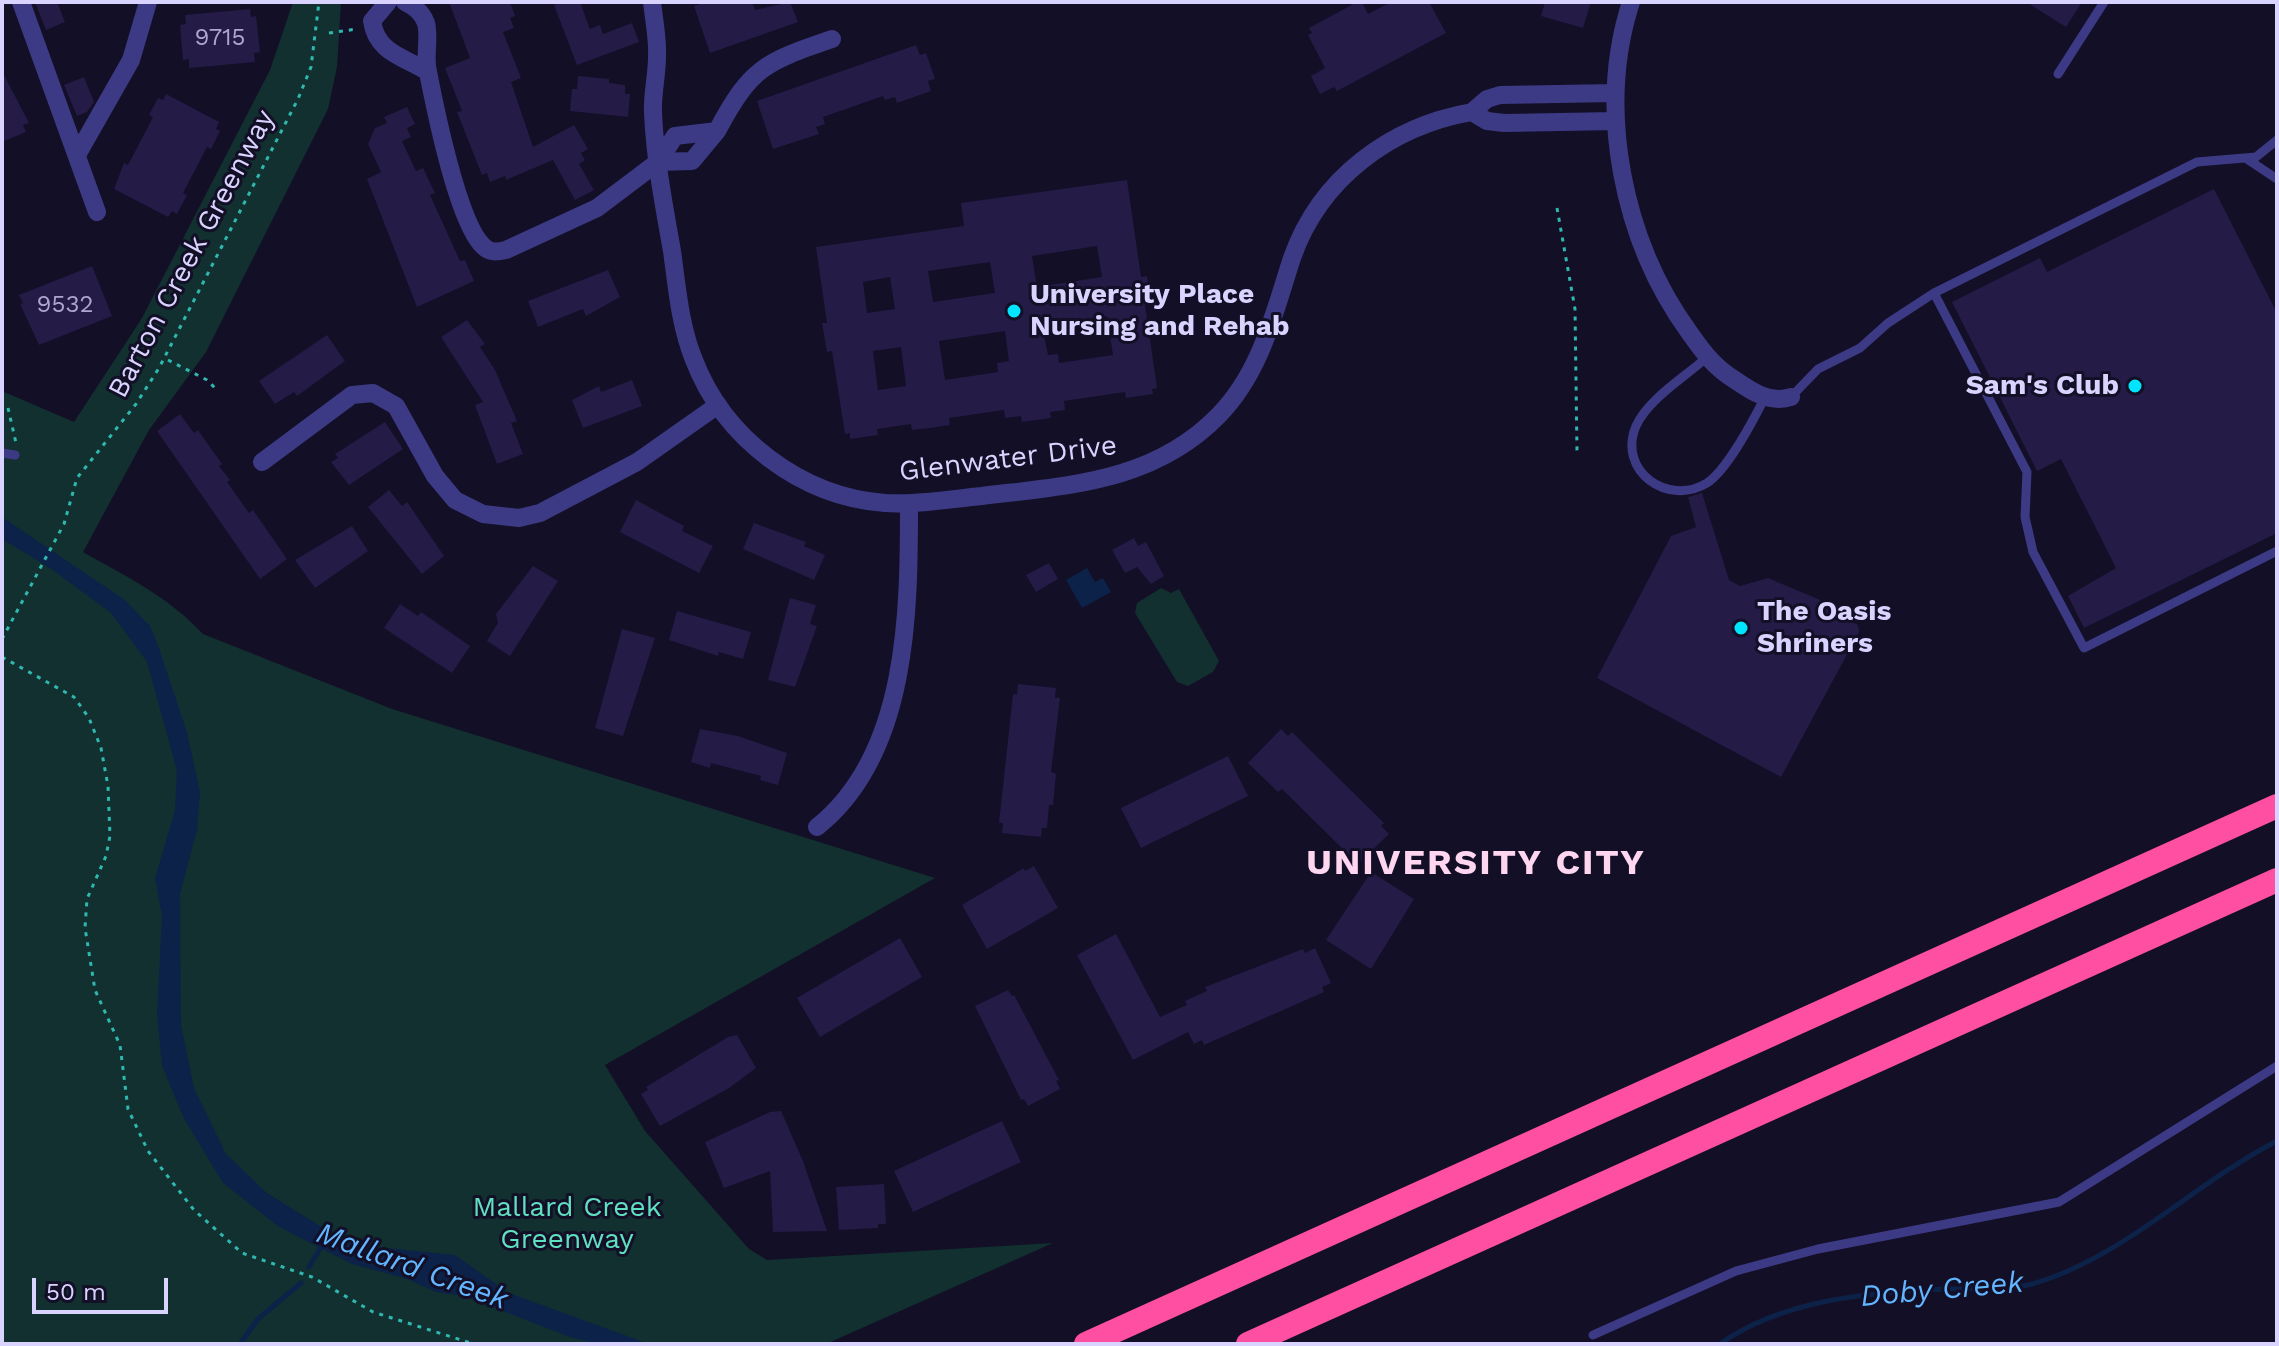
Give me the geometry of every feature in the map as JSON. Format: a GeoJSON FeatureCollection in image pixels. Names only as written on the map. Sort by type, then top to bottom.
{"type":"FeatureCollection","features":[{"type":"Feature","properties":{"kind":"highway"},"geometry":{"type":"LineString","coordinates":[[2155,860],[2277,791]]}},
{"type":"Feature","properties":{"kind":"highway"},"geometry":{"type":"LineString","coordinates":[[1086,1344],[2277,806]]}},
{"type":"Feature","properties":{"kind":"highway"},"geometry":{"type":"LineString","coordinates":[[1248,1344],[2277,880]]}},
{"type":"Feature","properties":{"kind":"street"},"geometry":{"type":"LineString","coordinates":[[21,2],[97,212]]}},
{"type":"Feature","properties":{"kind":"street"},"geometry":{"type":"LineString","coordinates":[[77,155],[131,60],[148,2]]}},
{"type":"Feature","properties":{"kind":"street"},"geometry":{"type":"LineString","coordinates":[[388,2],[372,21],[377,37],[394,56],[428,72]]}},
{"type":"Feature","properties":{"kind":"street"},"geometry":{"type":"LineString","coordinates":[[405,2],[417,9],[425,19],[428,72],[448,164],[476,234],[491,251],[506,250],[583,216],[658,162],[675,136],[717,131]]}},
{"type":"Feature","properties":{"kind":"street","name":"Glenwater Drive"},"geometry":{"type":"LineString","coordinates":[[652,2],[657,55],[653,113],[658,162],[689,347],[718,405],[759,451],[804,480],[849,497],[909,504],[1102,481],[1151,465],[1179,449],[1215,419],[1241,388],[1267,335],[1300,240],[1331,190],[1356,165],[1401,134],[1472,112],[1487,99],[1500,95],[1615,93]]}},
{"type":"Feature","properties":{"kind":"street"},"geometry":{"type":"LineString","coordinates":[[1631,2],[1620,37],[1616,121],[1630,198],[1648,259],[1668,301],[1706,358],[1736,381],[1765,397],[1791,397]]}},
{"type":"Feature","properties":{"kind":"street"},"geometry":{"type":"LineString","coordinates":[[658,162],[692,161],[717,131],[744,84],[760,69],[789,53],[832,39]]}},
{"type":"Feature","properties":{"kind":"street"},"geometry":{"type":"LineString","coordinates":[[1472,112],[1487,121],[1504,123],[1616,121]]}},
{"type":"Feature","properties":{"kind":"street"},"geometry":{"type":"LineString","coordinates":[[262,462],[352,395],[373,393],[396,406],[435,476],[455,500],[483,514],[519,518],[540,513],[637,462],[718,405]]}},
{"type":"Feature","properties":{"kind":"street"},"geometry":{"type":"LineString","coordinates":[[817,827],[844,803],[863,776],[874,751],[899,669],[909,612],[909,504]]}},
{"type":"Feature","properties":{"kind":"lane"},"geometry":{"type":"LineString","coordinates":[[2058,74],[2104,2]]}},
{"type":"Feature","properties":{"kind":"lane"},"geometry":{"type":"LineString","coordinates":[[2247,159],[2273,146],[2277,140]]}},
{"type":"Feature","properties":{"kind":"lane"},"geometry":{"type":"LineString","coordinates":[[1791,397],[1818,369],[1860,348],[1888,323],[1934,293],[2197,162],[2226,157],[2247,159],[2277,179]]}},
{"type":"Feature","properties":{"kind":"lane"},"geometry":{"type":"LineString","coordinates":[[1934,293],[2027,472],[2025,517],[2033,552],[2084,648],[2277,551]]}},
{"type":"Feature","properties":{"kind":"lane"},"geometry":{"type":"LineString","coordinates":[[1706,358],[1649,409],[1636,428],[1635,459],[1655,486],[1677,493],[1691,490],[1712,479],[1765,397]]}},
{"type":"Feature","properties":{"kind":"lane"},"geometry":{"type":"LineString","coordinates":[[2,453],[15,455]]}},
{"type":"Feature","properties":{"kind":"lane"},"geometry":{"type":"LineString","coordinates":[[1593,1335],[1736,1271],[1818,1249],[2059,1202],[2277,1066]]}},
{"type":"Feature","properties":{"kind":"path","name":"Barton Creek Greenway"},"geometry":{"type":"LineString","coordinates":[[2,639],[64,524],[77,478],[136,404],[159,368],[298,99],[314,57],[319,2]]}},
{"type":"Feature","properties":{"kind":"path"},"geometry":{"type":"LineString","coordinates":[[329,33],[360,28]]}},
{"type":"Feature","properties":{"kind":"path"},"geometry":{"type":"LineString","coordinates":[[1557,208],[1575,309],[1577,452]]}},
{"type":"Feature","properties":{"kind":"path"},"geometry":{"type":"LineString","coordinates":[[168,360],[207,380],[217,390]]}},
{"type":"Feature","properties":{"kind":"path"},"geometry":{"type":"LineString","coordinates":[[8,408],[15,455]]}},
{"type":"Feature","properties":{"kind":"path"},"geometry":{"type":"LineString","coordinates":[[2,657],[74,697],[89,718],[101,748],[108,786],[110,836],[106,856],[87,899],[85,928],[95,990],[120,1045],[128,1109],[148,1151],[194,1210],[242,1253],[312,1277],[373,1312],[474,1344]]}},
{"type":"Feature","properties":{"kind":"green space","name":"Mallard Creek Greenway"},"geometry":{"type":"Polygon","coordinates":[[[293,2],[341,2],[337,67],[328,109],[206,352],[149,430],[83,552],[162,599],[203,634],[392,709],[935,878],[605,1065],[645,1131],[749,1249],[767,1260],[1053,1243],[826,1344],[2,1344],[2,391],[74,422],[142,318],[270,70],[293,2]]]}},
{"type":"Feature","properties":{"kind":"green space"},"geometry":{"type":"Polygon","coordinates":[[[1161,588],[1171,593],[1179,589],[1219,661],[1213,672],[1188,686],[1177,682],[1135,613],[1137,603],[1161,588]]]}},
{"type":"Feature","properties":{"kind":"water","name":"Mallard Creek"},"geometry":{"type":"Polygon","coordinates":[[[2,517],[125,600],[150,626],[159,648],[187,732],[200,792],[197,830],[180,894],[181,1025],[194,1088],[226,1154],[267,1193],[349,1244],[455,1255],[509,1293],[649,1344],[598,1344],[570,1337],[464,1296],[436,1292],[407,1279],[352,1264],[279,1227],[223,1183],[183,1117],[162,1065],[157,1014],[162,916],[155,878],[175,810],[177,771],[147,662],[111,613],[50,568],[2,539],[2,517]]]}},
{"type":"Feature","properties":{"kind":"water"},"geometry":{"type":"Polygon","coordinates":[[[1087,568],[1095,582],[1103,578],[1111,592],[1082,608],[1066,580],[1087,568]]]}},
{"type":"Feature","properties":{"kind":"building"},"geometry":{"type":"Polygon","coordinates":[[[35,2],[57,2],[65,22],[46,30],[35,2]]]}},
{"type":"Feature","properties":{"kind":"building"},"geometry":{"type":"Polygon","coordinates":[[[449,2],[510,2],[515,16],[510,18],[514,28],[503,32],[521,78],[511,82],[533,147],[574,125],[588,149],[581,153],[585,160],[579,164],[594,190],[575,200],[553,160],[506,180],[505,176],[490,182],[487,173],[482,175],[457,112],[462,111],[445,68],[470,58],[449,2]]]}},
{"type":"Feature","properties":{"kind":"building"},"geometry":{"type":"Polygon","coordinates":[[[580,2],[590,29],[600,25],[603,34],[632,23],[639,42],[577,65],[554,5],[580,2]]]}},
{"type":"Feature","properties":{"kind":"building"},"geometry":{"type":"Polygon","coordinates":[[[706,2],[752,2],[755,10],[790,2],[798,22],[710,53],[694,6],[706,2]]]}},
{"type":"Feature","properties":{"kind":"building"},"geometry":{"type":"Polygon","coordinates":[[[1362,2],[1368,14],[1391,2],[1429,2],[1446,33],[1337,91],[1334,87],[1320,94],[1311,76],[1325,68],[1308,35],[1312,33],[1309,28],[1362,2]]]}},
{"type":"Feature","properties":{"kind":"building"},"geometry":{"type":"Polygon","coordinates":[[[1545,2],[1591,2],[1583,28],[1541,16],[1545,2]]]}},
{"type":"Feature","properties":{"kind":"building"},"geometry":{"type":"Polygon","coordinates":[[[2026,2],[2082,2],[2066,27],[2026,2]]]}},
{"type":"Feature","properties":{"kind":"building"},"geometry":{"type":"Polygon","coordinates":[[[250,9],[251,17],[256,16],[260,52],[254,53],[255,62],[189,68],[189,59],[183,60],[180,25],[186,24],[185,15],[250,9]]]}},
{"type":"Feature","properties":{"kind":"building"},"geometry":{"type":"Polygon","coordinates":[[[916,45],[920,55],[926,53],[935,79],[928,81],[931,91],[897,103],[895,97],[885,100],[883,96],[823,117],[825,124],[816,127],[819,134],[773,149],[757,101],[916,45]]]}},
{"type":"Feature","properties":{"kind":"building"},"geometry":{"type":"Polygon","coordinates":[[[2,71],[29,123],[23,125],[26,132],[2,142],[2,71]]]}},
{"type":"Feature","properties":{"kind":"building"},"geometry":{"type":"Polygon","coordinates":[[[578,76],[609,79],[609,83],[625,85],[625,94],[630,94],[628,117],[570,111],[572,89],[577,89],[578,76]]]}},
{"type":"Feature","properties":{"kind":"building"},"geometry":{"type":"Polygon","coordinates":[[[84,77],[94,102],[87,112],[77,116],[64,85],[84,77]]]}},
{"type":"Feature","properties":{"kind":"building"},"geometry":{"type":"Polygon","coordinates":[[[166,94],[219,122],[216,129],[220,131],[211,149],[207,147],[183,193],[187,195],[177,214],[172,211],[168,217],[114,189],[124,163],[128,165],[153,117],[149,115],[158,98],[163,100],[166,94]]]}},
{"type":"Feature","properties":{"kind":"building"},"geometry":{"type":"Polygon","coordinates":[[[407,107],[415,124],[407,128],[411,137],[402,141],[416,171],[423,168],[435,193],[430,195],[460,261],[465,260],[474,281],[417,307],[367,179],[381,172],[368,144],[375,128],[387,123],[384,117],[407,107]]]}},
{"type":"Feature","properties":{"kind":"building","name":"University Place Nursing and Rehab"},"geometry":{"type":"Polygon","coordinates":[[[1127,180],[1141,277],[1147,276],[1151,304],[1145,305],[1157,388],[1152,389],[1153,394],[1126,398],[1125,392],[1064,401],[1065,410],[1050,412],[1051,418],[1022,422],[1021,416],[1005,418],[1004,410],[949,418],[950,425],[930,428],[912,430],[911,424],[877,429],[878,435],[850,439],[850,433],[845,434],[832,351],[827,352],[822,323],[827,323],[816,247],[964,226],[961,203],[1127,180]],[[1097,246],[1032,256],[1037,287],[1102,277],[1097,246]],[[990,262],[928,271],[933,302],[995,293],[990,262]],[[890,277],[863,282],[867,313],[895,309],[890,277]],[[1107,316],[1042,326],[1048,355],[1058,354],[1059,363],[1113,355],[1107,316]],[[1005,331],[939,341],[945,380],[998,372],[997,363],[1009,361],[1005,331]],[[901,347],[873,351],[878,390],[906,386],[901,347]]]}},
{"type":"Feature","properties":{"kind":"building","name":"Sam's Club"},"geometry":{"type":"Polygon","coordinates":[[[2214,189],[2277,313],[2277,533],[2084,628],[2068,596],[2116,568],[2061,459],[2037,471],[1952,302],[2040,258],[2047,272],[2214,189]]]}},
{"type":"Feature","properties":{"kind":"building"},"geometry":{"type":"Polygon","coordinates":[[[92,266],[112,316],[39,345],[20,304],[23,303],[19,295],[92,266]]]}},
{"type":"Feature","properties":{"kind":"building"},"geometry":{"type":"Polygon","coordinates":[[[608,270],[620,297],[586,316],[583,309],[538,327],[528,301],[608,270]]]}},
{"type":"Feature","properties":{"kind":"building"},"geometry":{"type":"Polygon","coordinates":[[[467,320],[485,344],[480,347],[495,370],[517,421],[511,423],[523,454],[497,464],[475,405],[483,402],[441,337],[467,320]]]}},
{"type":"Feature","properties":{"kind":"building"},"geometry":{"type":"Polygon","coordinates":[[[327,335],[345,361],[297,396],[294,392],[275,404],[259,381],[327,335]]]}},
{"type":"Feature","properties":{"kind":"building"},"geometry":{"type":"Polygon","coordinates":[[[632,380],[642,406],[583,428],[572,400],[599,386],[601,392],[632,380]]]}},
{"type":"Feature","properties":{"kind":"building"},"geometry":{"type":"Polygon","coordinates":[[[180,414],[194,433],[198,430],[222,464],[219,466],[230,480],[227,482],[249,513],[253,510],[287,559],[260,579],[157,431],[180,414]]]}},
{"type":"Feature","properties":{"kind":"building"},"geometry":{"type":"Polygon","coordinates":[[[385,422],[403,449],[349,485],[331,462],[338,458],[335,454],[385,422]]]}},
{"type":"Feature","properties":{"kind":"building"},"geometry":{"type":"Polygon","coordinates":[[[389,490],[402,506],[407,502],[444,556],[422,574],[368,507],[389,490]]]}},
{"type":"Feature","properties":{"kind":"building","name":"The Oasis Shriners"},"geometry":{"type":"Polygon","coordinates":[[[1702,493],[1729,580],[1740,586],[1768,578],[1825,602],[1827,609],[1858,625],[1859,632],[1781,777],[1597,678],[1671,536],[1696,527],[1688,497],[1702,493]]]}},
{"type":"Feature","properties":{"kind":"building"},"geometry":{"type":"Polygon","coordinates":[[[636,500],[684,526],[682,531],[713,546],[699,573],[620,532],[636,500]]]}},
{"type":"Feature","properties":{"kind":"building"},"geometry":{"type":"Polygon","coordinates":[[[754,523],[806,542],[804,546],[825,555],[814,580],[743,549],[754,523]]]}},
{"type":"Feature","properties":{"kind":"building"},"geometry":{"type":"Polygon","coordinates":[[[352,526],[368,551],[315,588],[295,560],[352,526]]]}},
{"type":"Feature","properties":{"kind":"building"},"geometry":{"type":"Polygon","coordinates":[[[1134,538],[1138,546],[1146,542],[1164,576],[1151,584],[1137,567],[1125,573],[1112,550],[1134,538]]]}},
{"type":"Feature","properties":{"kind":"building"},"geometry":{"type":"Polygon","coordinates":[[[1049,563],[1058,579],[1036,592],[1026,575],[1049,563]]]}},
{"type":"Feature","properties":{"kind":"building"},"geometry":{"type":"Polygon","coordinates":[[[533,566],[558,581],[510,656],[487,641],[498,623],[496,614],[533,566]]]}},
{"type":"Feature","properties":{"kind":"building"},"geometry":{"type":"Polygon","coordinates":[[[790,598],[816,605],[810,624],[817,626],[795,687],[768,680],[790,598]]]}},
{"type":"Feature","properties":{"kind":"building"},"geometry":{"type":"Polygon","coordinates":[[[400,604],[418,616],[421,612],[470,646],[452,673],[384,628],[400,604]]]}},
{"type":"Feature","properties":{"kind":"building"},"geometry":{"type":"Polygon","coordinates":[[[677,611],[751,632],[743,659],[719,652],[718,656],[669,640],[677,611]]]}},
{"type":"Feature","properties":{"kind":"building"},"geometry":{"type":"Polygon","coordinates":[[[622,629],[655,638],[623,736],[595,728],[622,629]]]}},
{"type":"Feature","properties":{"kind":"building"},"geometry":{"type":"Polygon","coordinates":[[[1018,684],[1056,688],[1055,698],[1060,698],[1051,772],[1056,774],[1053,805],[1049,805],[1047,828],[1042,828],[1041,837],[1002,833],[1003,823],[999,823],[1013,694],[1017,695],[1018,684]]]}},
{"type":"Feature","properties":{"kind":"building"},"geometry":{"type":"Polygon","coordinates":[[[700,729],[738,736],[787,753],[778,785],[760,780],[761,776],[711,763],[710,768],[691,762],[700,729]]]}},
{"type":"Feature","properties":{"kind":"building"},"geometry":{"type":"Polygon","coordinates":[[[1281,729],[1288,736],[1292,732],[1384,823],[1381,826],[1389,834],[1358,864],[1282,789],[1278,792],[1248,763],[1281,729]]]}},
{"type":"Feature","properties":{"kind":"building"},"geometry":{"type":"Polygon","coordinates":[[[1228,756],[1248,796],[1141,848],[1121,808],[1228,756]]]}},
{"type":"Feature","properties":{"kind":"building"},"geometry":{"type":"Polygon","coordinates":[[[1034,866],[1058,908],[987,949],[962,905],[1024,868],[1025,871],[1034,866]]]}},
{"type":"Feature","properties":{"kind":"building"},"geometry":{"type":"Polygon","coordinates":[[[1371,872],[1414,899],[1371,969],[1326,940],[1371,872]]]}},
{"type":"Feature","properties":{"kind":"building"},"geometry":{"type":"Polygon","coordinates":[[[1116,934],[1160,1017],[1187,1005],[1185,1001],[1207,991],[1205,987],[1303,949],[1305,953],[1315,948],[1331,983],[1322,987],[1324,992],[1204,1045],[1202,1040],[1194,1044],[1188,1032],[1133,1060],[1077,955],[1116,934]]]}},
{"type":"Feature","properties":{"kind":"building"},"geometry":{"type":"Polygon","coordinates":[[[900,938],[922,977],[820,1037],[797,998],[900,938]]]}},
{"type":"Feature","properties":{"kind":"building"},"geometry":{"type":"Polygon","coordinates":[[[1008,990],[1014,995],[1059,1080],[1056,1081],[1060,1089],[1028,1106],[1024,1099],[1021,1100],[975,1006],[1008,990]]]}},
{"type":"Feature","properties":{"kind":"building"},"geometry":{"type":"Polygon","coordinates":[[[737,1035],[756,1068],[729,1088],[660,1126],[641,1094],[648,1090],[646,1087],[728,1037],[737,1035]]]}},
{"type":"Feature","properties":{"kind":"building"},"geometry":{"type":"Polygon","coordinates":[[[781,1111],[803,1161],[827,1231],[773,1232],[770,1171],[724,1188],[705,1142],[770,1112],[781,1111]]]}},
{"type":"Feature","properties":{"kind":"building"},"geometry":{"type":"Polygon","coordinates":[[[1002,1121],[1021,1162],[913,1212],[894,1171],[1002,1121]]]}},
{"type":"Feature","properties":{"kind":"building"},"geometry":{"type":"Polygon","coordinates":[[[884,1184],[886,1224],[878,1224],[878,1228],[839,1230],[836,1187],[884,1184]]]}},
{"type":"Feature","properties":{"kind":"waterway","name":"Doby Creek"},"geometry":{"type":"LineString","coordinates":[[1720,1344],[1772,1317],[1829,1301],[1918,1290],[2011,1288],[2065,1272],[2127,1239],[2246,1158],[2277,1141]]}},
{"type":"Feature","properties":{"kind":"waterway","name":"Mallard Creek"},"geometry":{"type":"LineString","coordinates":[[309,1267],[323,1244]]}},
{"type":"Feature","properties":{"kind":"waterway"},"geometry":{"type":"LineString","coordinates":[[240,1344],[258,1319],[301,1283]]}},
{"type":"Feature","properties":{"kind":"place","name":"University Place Nursing and Rehab"},"geometry":{"type":"Point","coordinates":[1014,311]}},
{"type":"Feature","properties":{"kind":"place","name":"Sam's Club"},"geometry":{"type":"Point","coordinates":[2135,386]}},
{"type":"Feature","properties":{"kind":"place","name":"The Oasis Shriners"},"geometry":{"type":"Point","coordinates":[1741,628]}},
{"type":"Feature","properties":{"kind":"district","name":"UNIVERSITY CITY"},"geometry":{"type":"Point","coordinates":[1476,863]}}]}
